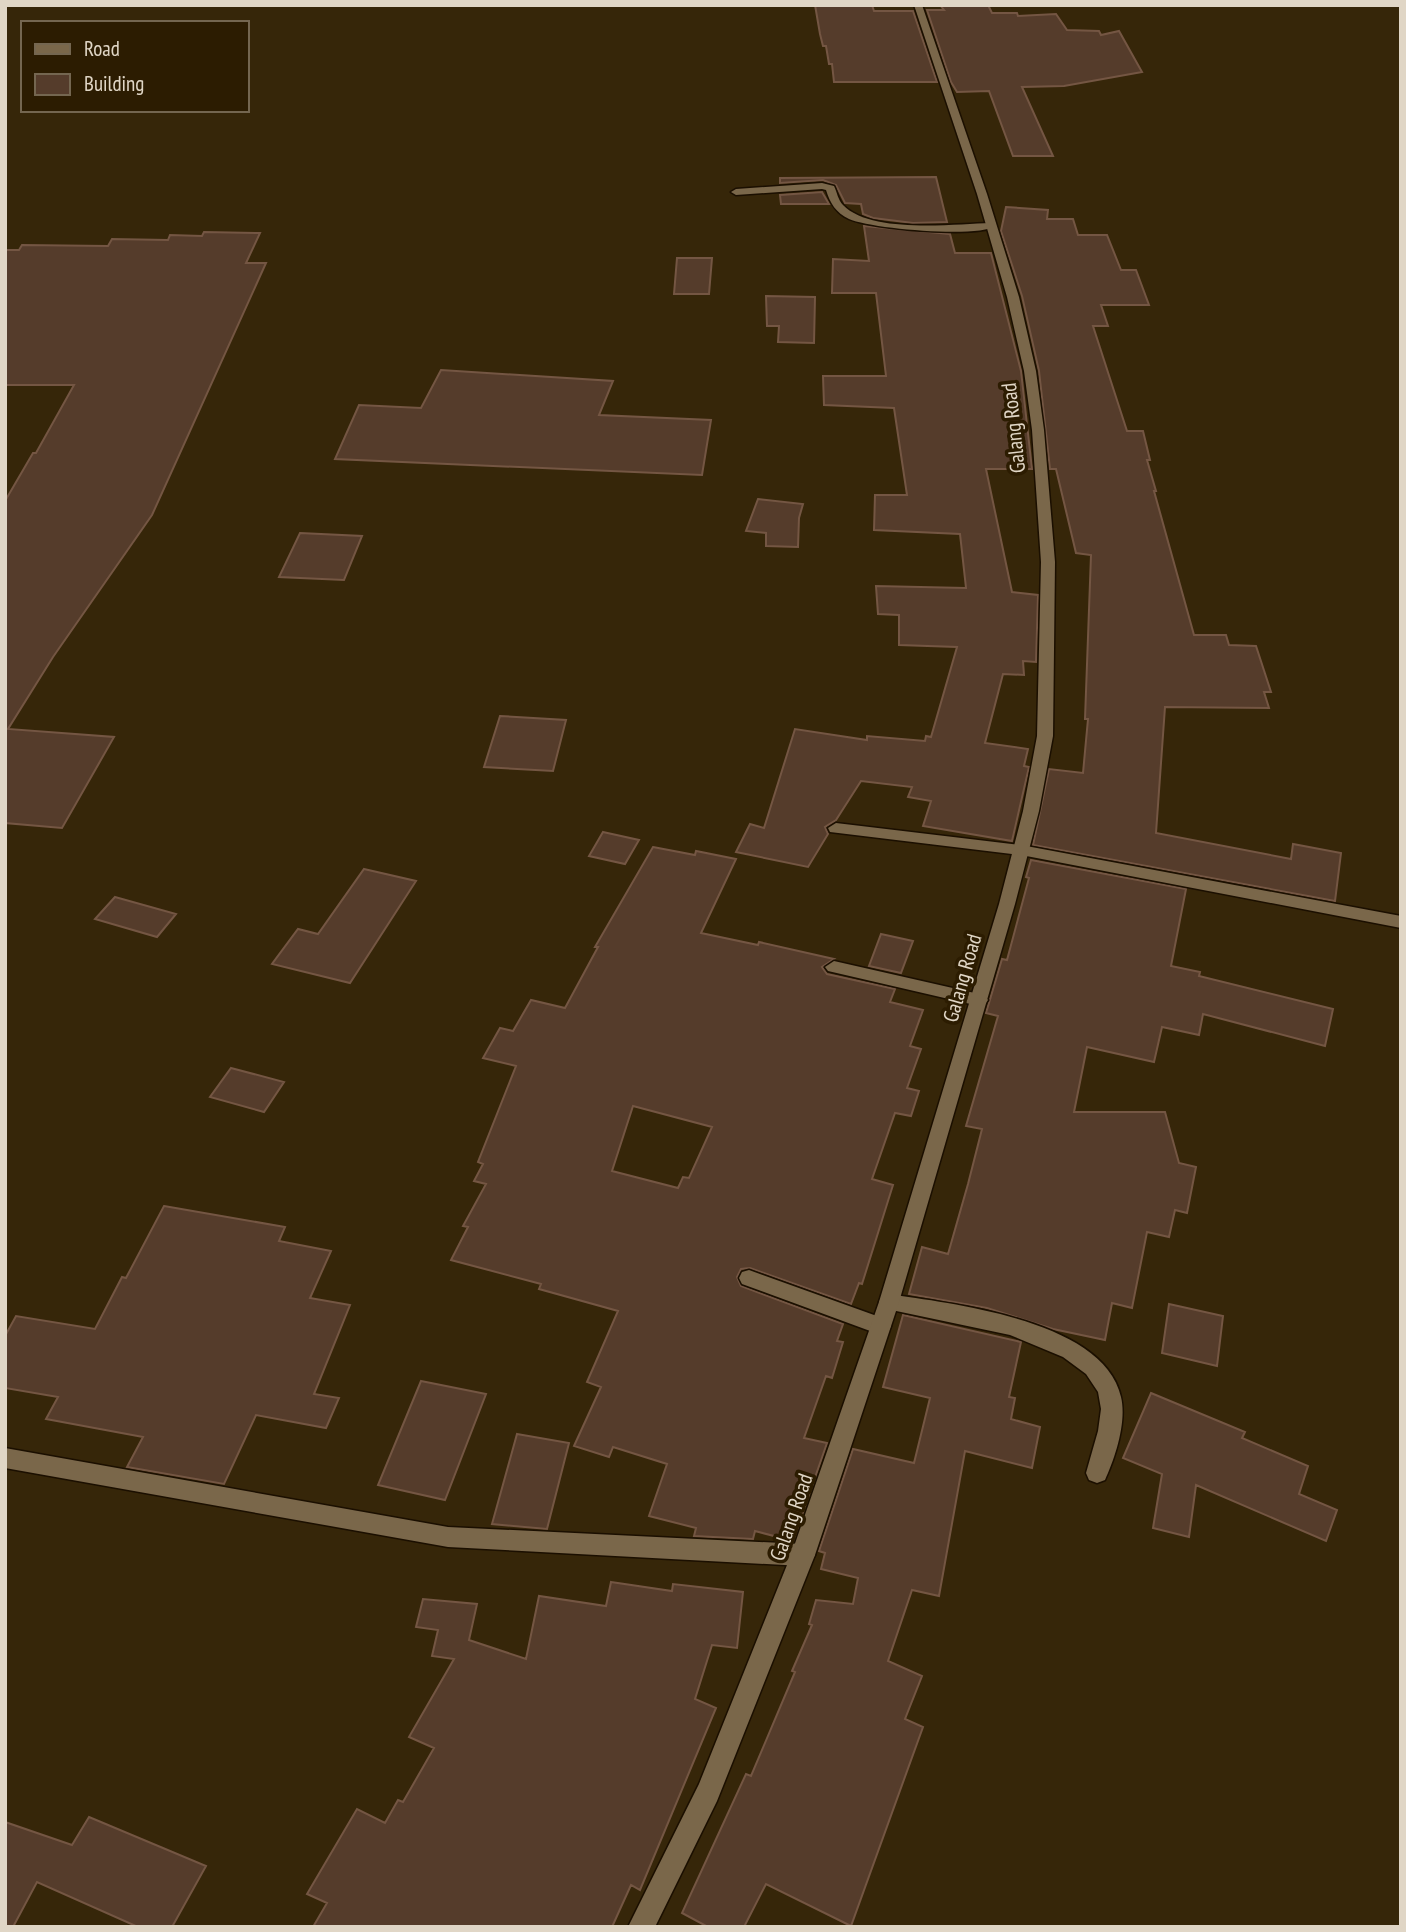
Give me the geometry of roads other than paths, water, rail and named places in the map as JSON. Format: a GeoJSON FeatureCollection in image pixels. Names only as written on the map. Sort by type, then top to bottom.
{"type":"FeatureCollection","features":[{"type":"Feature","properties":{"kind":"street","name":"Galang Road"},"geometry":{"type":"LineString","coordinates":[[641,1927],[708,1792],[803,1555],[881,1326],[1021,850],[1045,736],[1048,562],[1038,430],[1030,371],[1013,297],[918,5]]}},
{"type":"Feature","properties":{"kind":"street"},"geometry":{"type":"LineString","coordinates":[[736,192],[822,186],[830,188],[838,207],[882,227],[991,226]]}},
{"type":"Feature","properties":{"kind":"street"},"geometry":{"type":"LineString","coordinates":[[836,828],[1021,850],[1401,922]]}},
{"type":"Feature","properties":{"kind":"street"},"geometry":{"type":"LineString","coordinates":[[834,967],[979,1000]]}},
{"type":"Feature","properties":{"kind":"street"},"geometry":{"type":"LineString","coordinates":[[749,1278],[881,1326]]}},
{"type":"Feature","properties":{"kind":"street"},"geometry":{"type":"LineString","coordinates":[[889,1302],[1025,1328],[1081,1357],[1108,1388],[1112,1409],[1097,1473]]}},
{"type":"Feature","properties":{"kind":"street"},"geometry":{"type":"LineString","coordinates":[[5,1458],[448,1537],[803,1555]]}}]}
